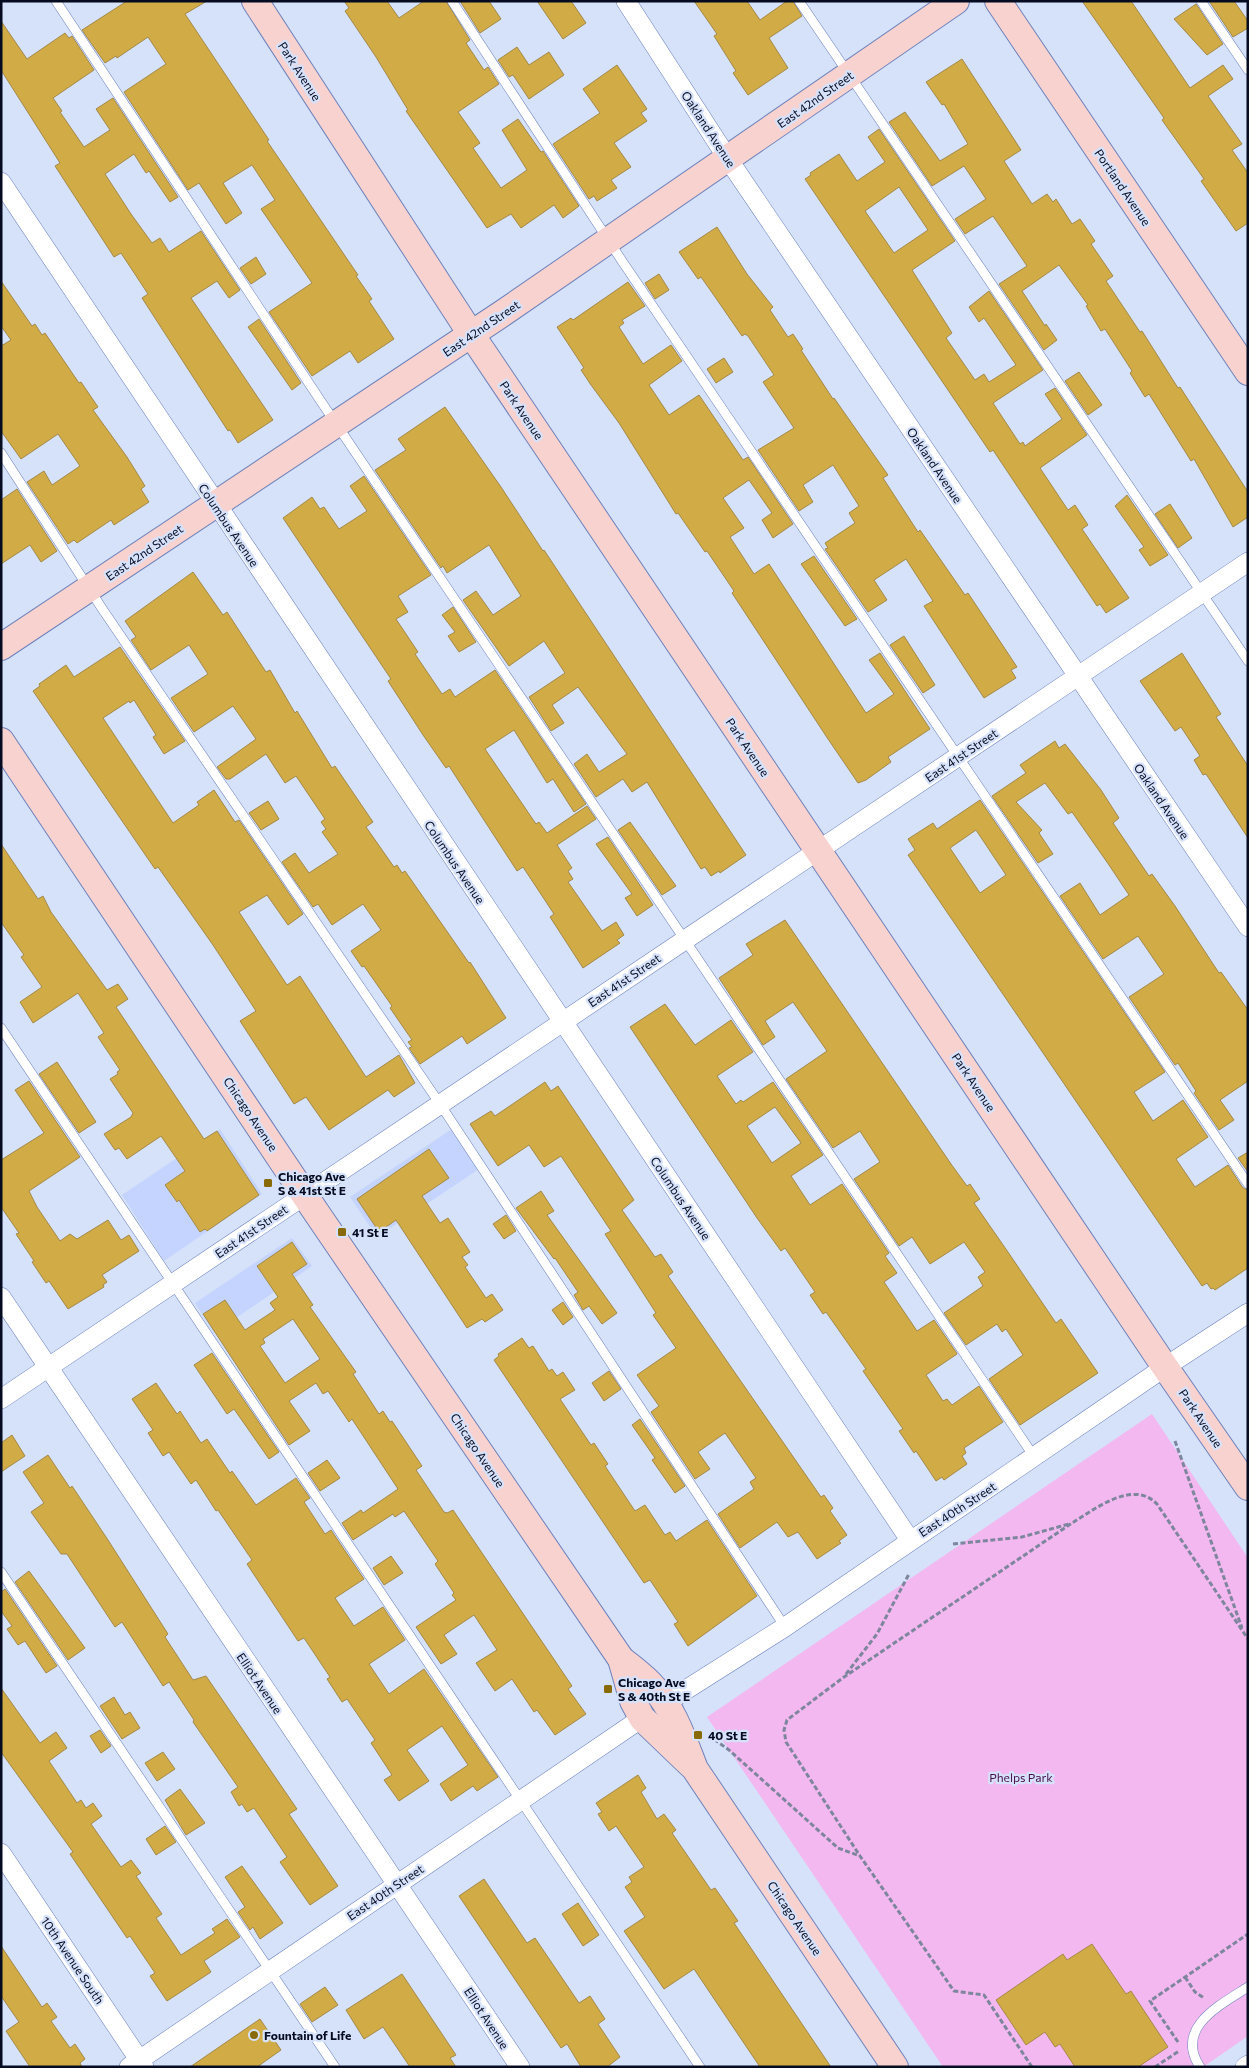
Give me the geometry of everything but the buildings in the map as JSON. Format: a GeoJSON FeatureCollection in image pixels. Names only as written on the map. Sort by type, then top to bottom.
{"type":"FeatureCollection","features":[{"type":"Feature","properties":{"kind":"street","name":"Park Avenue"},"geometry":{"type":"LineString","coordinates":[[255,1],[471,334],[1165,1367],[1248,1487]]}},
{"type":"Feature","properties":{"kind":"street","name":"Oakland Avenue"},"geometry":{"type":"LineString","coordinates":[[626,1],[728,159],[1248,927]]}},
{"type":"Feature","properties":{"kind":"street","name":"East 42nd Street"},"geometry":{"type":"LineString","coordinates":[[1,647],[471,334],[956,1]]}},
{"type":"Feature","properties":{"kind":"street","name":"Portland Avenue"},"geometry":{"type":"LineString","coordinates":[[998,1],[1248,372]]}},
{"type":"Feature","properties":{"kind":"street","name":"Columbus Avenue"},"geometry":{"type":"LineString","coordinates":[[1,182],[215,505],[910,1540]]}},
{"type":"Feature","properties":{"kind":"street","name":"East 41st Street"},"geometry":{"type":"LineString","coordinates":[[1,1399],[1248,562]]}},
{"type":"Feature","properties":{"kind":"street","name":"Chicago Avenue"},"geometry":{"type":"LineString","coordinates":[[1,741],[305,1195],[621,1659],[654,1687],[665,1703],[676,1722],[695,1769],[895,2067]]}},
{"type":"Feature","properties":{"kind":"street","name":"Elliot Avenue"},"geometry":{"type":"LineString","coordinates":[[1,1297],[396,1886],[410,1900],[520,2067]]}},
{"type":"Feature","properties":{"kind":"street","name":"East 40th Street"},"geometry":{"type":"LineString","coordinates":[[665,1703],[785,1627],[1165,1367],[1248,1313]]}},
{"type":"Feature","properties":{"kind":"street","name":"Chicago Avenue"},"geometry":{"type":"LineString","coordinates":[[621,1659],[633,1701],[642,1718],[695,1769]]}},
{"type":"Feature","properties":{"kind":"street","name":"East 40th Street"},"geometry":{"type":"LineString","coordinates":[[138,2064],[269,1970],[642,1718]]}},
{"type":"Feature","properties":{"kind":"street","name":"10th Avenue South"},"geometry":{"type":"LineString","coordinates":[[1,1853],[138,2064]]}},
{"type":"Feature","properties":{"kind":"lane"},"geometry":{"type":"LineString","coordinates":[[56,1],[684,941],[1034,1458]]}},
{"type":"Feature","properties":{"kind":"lane"},"geometry":{"type":"LineString","coordinates":[[452,1],[608,240],[1248,1184]]}},
{"type":"Feature","properties":{"kind":"lane"},"geometry":{"type":"LineString","coordinates":[[799,1],[1248,661]]}},
{"type":"Feature","properties":{"kind":"lane"},"geometry":{"type":"LineString","coordinates":[[1201,1],[1248,70]]}},
{"type":"Feature","properties":{"kind":"lane"},"geometry":{"type":"LineString","coordinates":[[1,453],[89,589],[440,1104],[785,1627]]}},
{"type":"Feature","properties":{"kind":"lane"},"geometry":{"type":"LineString","coordinates":[[1,1028],[700,2067]]}},
{"type":"Feature","properties":{"kind":"lane"},"geometry":{"type":"LineString","coordinates":[[1,1572],[335,2067]]}},
{"type":"Feature","properties":{"kind":"lane"},"geometry":{"type":"LineString","coordinates":[[1200,2067],[1191,2045],[1195,2029],[1211,2011],[1248,1987]]}},
{"type":"Feature","properties":{"kind":"path"},"geometry":{"type":"LineString","coordinates":[[1175,1441],[1244,1633]]}},
{"type":"Feature","properties":{"kind":"path"},"geometry":{"type":"LineString","coordinates":[[1032,2067],[984,1995],[954,1991],[860,1856],[786,1742],[784,1730],[787,1720],[844,1677],[1072,1523],[1103,1504],[1137,1493],[1150,1496],[1157,1504],[1248,1639]]}},
{"type":"Feature","properties":{"kind":"path"},"geometry":{"type":"LineString","coordinates":[[953,1544],[1022,1537],[1072,1523]]}},
{"type":"Feature","properties":{"kind":"path"},"geometry":{"type":"LineString","coordinates":[[844,1677],[877,1634],[909,1574]]}},
{"type":"Feature","properties":{"kind":"path"},"geometry":{"type":"LineString","coordinates":[[708,1735],[729,1750],[838,1848],[860,1856]]}},
{"type":"Feature","properties":{"kind":"path"},"geometry":{"type":"LineString","coordinates":[[1155,2067],[1182,2049],[1150,2001],[1248,1934]]}},
{"type":"Feature","properties":{"kind":"path"},"geometry":{"type":"LineString","coordinates":[[1185,1977],[1195,1992]]}},
{"type":"Feature","properties":{"kind":"shaded area"},"geometry":{"type":"Polygon","coordinates":[[[220,1129],[262,1194],[164,1261],[122,1195],[220,1129]]]}},
{"type":"Feature","properties":{"kind":"shaded area"},"geometry":{"type":"Polygon","coordinates":[[[452,1129],[479,1169],[377,1237],[350,1197],[452,1129]]]}},
{"type":"Feature","properties":{"kind":"shaded area"},"geometry":{"type":"Polygon","coordinates":[[[292,1238],[312,1266],[214,1333],[195,1303],[292,1238]]]}},
{"type":"Feature","properties":{"kind":"green space","name":"Phelps Park"},"geometry":{"type":"Polygon","coordinates":[[[1152,1414],[1248,1558],[1248,2036],[1203,2067],[943,2067],[707,1717],[1152,1414]]]}},
{"type":"Feature","properties":{"kind":"place","name":"Chicago Ave S & 41st St E"},"geometry":{"type":"Point","coordinates":[268,1183]}},
{"type":"Feature","properties":{"kind":"place","name":"41 St E"},"geometry":{"type":"Point","coordinates":[342,1232]}},
{"type":"Feature","properties":{"kind":"place","name":"Chicago Ave S & 40th St E"},"geometry":{"type":"Point","coordinates":[608,1689]}},
{"type":"Feature","properties":{"kind":"place","name":"40 St E"},"geometry":{"type":"Point","coordinates":[698,1735]}},
{"type":"Feature","properties":{"kind":"place","name":"Fountain of Life"},"geometry":{"type":"Point","coordinates":[254,2035]}}]}
